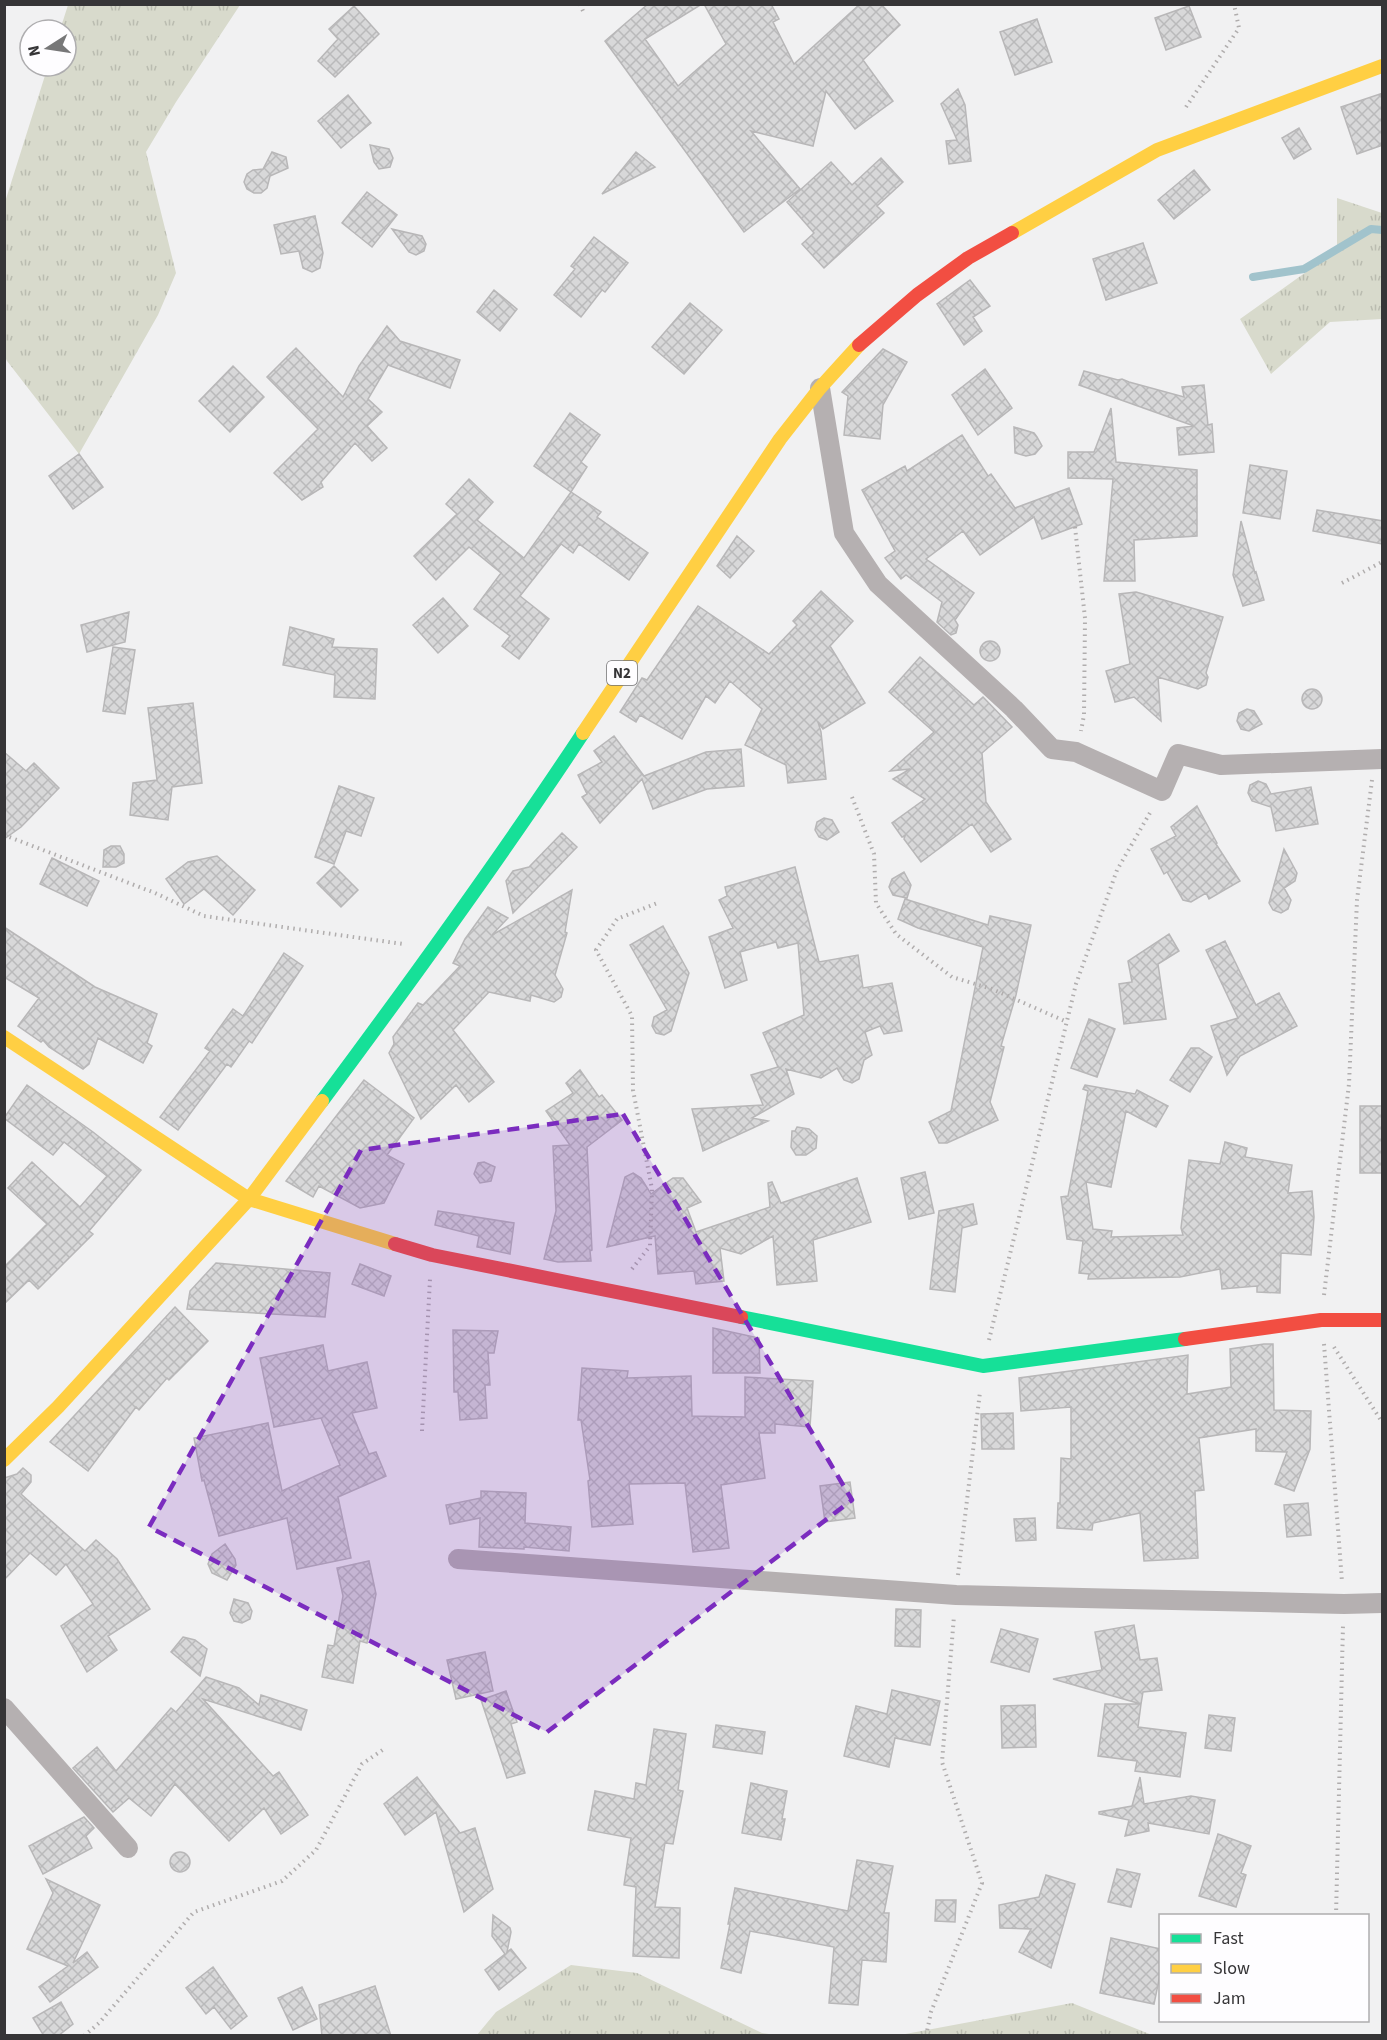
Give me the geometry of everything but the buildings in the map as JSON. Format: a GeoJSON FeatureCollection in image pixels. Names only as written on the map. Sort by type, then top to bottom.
{"type":"FeatureCollection","features":[{"type":"Feature","properties":{"kind":"main road","name":"N2"},"geometry":{"type":"LineString","coordinates":[[4,1460],[58,1407],[249,1199],[436,948],[526,820],[773,448],[820,388],[862,342],[917,295],[968,258],[1157,150],[1383,66]]}},
{"type":"Feature","properties":{"kind":"main road"},"geometry":{"type":"LineString","coordinates":[[4,1036],[249,1199],[432,1255],[983,1366],[1322,1320],[1383,1320]]}},
{"type":"Feature","properties":{"kind":"street"},"geometry":{"type":"LineString","coordinates":[[820,388],[844,533],[878,584],[1014,708],[1052,749],[1076,752],[1162,791],[1178,754],[1221,765],[1383,759]]}},
{"type":"Feature","properties":{"kind":"street"},"geometry":{"type":"LineString","coordinates":[[458,1559],[956,1595],[1383,1603]]}},
{"type":"Feature","properties":{"kind":"street"},"geometry":{"type":"LineString","coordinates":[[4,1708],[128,1848]]}},
{"type":"Feature","properties":{"kind":"path"},"geometry":{"type":"LineString","coordinates":[[580,4],[583,11]]}},
{"type":"Feature","properties":{"kind":"path"},"geometry":{"type":"LineString","coordinates":[[1183,112],[1239,28],[1234,4]]}},
{"type":"Feature","properties":{"kind":"path"},"geometry":{"type":"LineString","coordinates":[[1075,527],[1085,618],[1084,715],[1076,752]]}},
{"type":"Feature","properties":{"kind":"path"},"geometry":{"type":"LineString","coordinates":[[1342,583],[1383,562]]}},
{"type":"Feature","properties":{"kind":"path"},"geometry":{"type":"LineString","coordinates":[[926,2036],[931,2012],[982,1883],[942,1762],[956,1595],[983,1366],[1076,984],[1117,870],[1162,791]]}},
{"type":"Feature","properties":{"kind":"path"},"geometry":{"type":"LineString","coordinates":[[852,797],[874,854],[876,903],[896,934],[952,977],[992,988],[1067,1022]]}},
{"type":"Feature","properties":{"kind":"path"},"geometry":{"type":"LineString","coordinates":[[4,835],[154,893],[204,916],[436,948]]}},
{"type":"Feature","properties":{"kind":"path"},"geometry":{"type":"LineString","coordinates":[[615,1291],[650,1246],[652,1189],[633,1090],[632,1016],[596,950],[617,919],[660,902]]}},
{"type":"Feature","properties":{"kind":"path"},"geometry":{"type":"LineString","coordinates":[[422,1431],[432,1255]]}},
{"type":"Feature","properties":{"kind":"path"},"geometry":{"type":"LineString","coordinates":[[1329,1339],[1383,1422]]}},
{"type":"Feature","properties":{"kind":"path"},"geometry":{"type":"LineString","coordinates":[[84,2036],[99,2023],[194,1912],[282,1881],[316,1850],[362,1764],[384,1749]]}},
{"type":"Feature","properties":{"kind":"highlighted area"},"geometry":{"type":"Polygon","coordinates":[[[623,1114],[852,1500],[547,1732],[149,1527],[361,1150],[623,1114]]]}},
{"type":"Feature","properties":{"kind":"green space"},"geometry":{"type":"Polygon","coordinates":[[[68,5],[240,5],[146,152],[176,273],[158,315],[79,454],[4,355],[5,202],[44,78],[78,78],[78,18],[64,18],[68,5]]]}},
{"type":"Feature","properties":{"kind":"green space"},"geometry":{"type":"Polygon","coordinates":[[[1337,198],[1382,213],[1382,319],[1330,322],[1271,374],[1240,319],[1337,250],[1337,198]]]}},
{"type":"Feature","properties":{"kind":"green space"},"geometry":{"type":"Polygon","coordinates":[[[571,1965],[637,1973],[762,2033],[776,2035],[477,2035],[496,2012],[571,1965]]]}},
{"type":"Feature","properties":{"kind":"green space"},"geometry":{"type":"Polygon","coordinates":[[[1072,2003],[1152,2035],[900,2035],[1072,2003]]]}},
{"type":"Feature","properties":{"kind":"waterway"},"geometry":{"type":"LineString","coordinates":[[1253,277],[1304,269],[1371,229],[1382,230]]}},
{"type":"Feature","properties":{"kind":"traffic: fast"},"geometry":{"type":"LineString","coordinates":[[322,1101],[455,919],[583,733]]}},
{"type":"Feature","properties":{"kind":"traffic: fast"},"geometry":{"type":"LineString","coordinates":[[741,1317],[983,1366],[1185,1339]]}},
{"type":"Feature","properties":{"kind":"traffic: slow"},"geometry":{"type":"LineString","coordinates":[[1012,233],[1157,150],[1382,66]]}},
{"type":"Feature","properties":{"kind":"traffic: slow"},"geometry":{"type":"LineString","coordinates":[[583,733],[780,439],[820,388],[859,345]]}},
{"type":"Feature","properties":{"kind":"traffic: slow"},"geometry":{"type":"LineString","coordinates":[[4,1037],[249,1199],[395,1244]]}},
{"type":"Feature","properties":{"kind":"traffic: slow"},"geometry":{"type":"LineString","coordinates":[[4,1460],[58,1407],[249,1199],[322,1101]]}},
{"type":"Feature","properties":{"kind":"traffic: jam"},"geometry":{"type":"LineString","coordinates":[[859,345],[917,295],[968,258],[1012,233]]}},
{"type":"Feature","properties":{"kind":"traffic: jam"},"geometry":{"type":"LineString","coordinates":[[395,1244],[432,1255],[741,1317]]}},
{"type":"Feature","properties":{"kind":"traffic: jam"},"geometry":{"type":"LineString","coordinates":[[1185,1339],[1321,1320],[1382,1320]]}}]}
